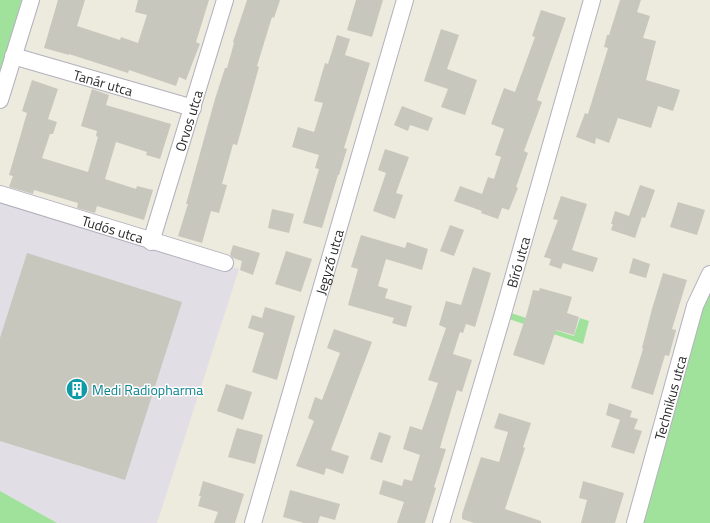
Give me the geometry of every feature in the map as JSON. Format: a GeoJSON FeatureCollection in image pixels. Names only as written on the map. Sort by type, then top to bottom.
{"type":"FeatureCollection","features":[{"type":"Feature","properties":{"kind":"street"},"geometry":{"type":"LineString","coordinates":[[0,100],[31,0]]}},
{"type":"Feature","properties":{"kind":"street","name":"Orvos utca"},"geometry":{"type":"LineString","coordinates":[[151,242],[225,0]]}},
{"type":"Feature","properties":{"kind":"street","name":"Jegyző utca"},"geometry":{"type":"LineString","coordinates":[[253,523],[405,0]]}},
{"type":"Feature","properties":{"kind":"street","name":"Bíró utca"},"geometry":{"type":"LineString","coordinates":[[441,523],[592,0]]}},
{"type":"Feature","properties":{"kind":"street","name":"Tanár utca"},"geometry":{"type":"LineString","coordinates":[[13,56],[192,108]]}},
{"type":"Feature","properties":{"kind":"street","name":"Tudós utca"},"geometry":{"type":"LineString","coordinates":[[0,194],[151,242],[225,263]]}},
{"type":"Feature","properties":{"kind":"street","name":"Technikus utca"},"geometry":{"type":"LineString","coordinates":[[635,523],[696,306],[710,274]]}},
{"type":"Feature","properties":{"kind":"shaded area"},"geometry":{"type":"Polygon","coordinates":[[[0,199],[239,269],[157,523],[57,523],[0,491],[0,199]]]}},
{"type":"Feature","properties":{"kind":"green space"},"geometry":{"type":"Polygon","coordinates":[[[0,0],[24,0],[0,76],[0,0]]]}},
{"type":"Feature","properties":{"kind":"green space"},"geometry":{"type":"Polygon","coordinates":[[[710,284],[710,523],[641,523],[699,307],[710,284]]]}},
{"type":"Feature","properties":{"kind":"green space"},"geometry":{"type":"Polygon","coordinates":[[[511,313],[538,322],[538,325],[574,336],[580,318],[589,321],[583,344],[509,319],[511,313]]]}},
{"type":"Feature","properties":{"kind":"green space"},"geometry":{"type":"Polygon","coordinates":[[[0,491],[57,523],[0,523],[0,491]]]}},
{"type":"Feature","properties":{"kind":"building"},"geometry":{"type":"Polygon","coordinates":[[[58,0],[85,0],[77,26],[120,40],[121,37],[138,43],[147,15],[135,12],[138,0],[209,0],[196,42],[200,44],[186,80],[179,77],[176,86],[129,70],[128,73],[69,54],[44,48],[58,0]]]}},
{"type":"Feature","properties":{"kind":"building"},"geometry":{"type":"Polygon","coordinates":[[[247,0],[280,0],[274,18],[272,17],[257,66],[259,67],[237,145],[233,144],[222,184],[227,185],[219,213],[211,211],[202,243],[178,236],[188,204],[186,204],[215,99],[225,68],[227,68],[233,42],[247,0]]]}},
{"type":"Feature","properties":{"kind":"building"},"geometry":{"type":"Polygon","coordinates":[[[356,0],[383,0],[372,37],[347,30],[356,0]]]}},
{"type":"Feature","properties":{"kind":"building"},"geometry":{"type":"Polygon","coordinates":[[[620,0],[641,0],[637,12],[650,16],[643,38],[656,41],[646,80],[680,90],[673,111],[658,106],[651,128],[618,118],[609,143],[596,138],[595,144],[576,137],[585,113],[588,114],[608,48],[604,47],[607,35],[609,35],[620,0]]]}},
{"type":"Feature","properties":{"kind":"building"},"geometry":{"type":"Polygon","coordinates":[[[541,10],[566,18],[537,100],[542,102],[524,151],[528,153],[516,187],[518,188],[509,210],[502,208],[498,219],[481,213],[482,211],[454,201],[460,186],[482,194],[488,177],[494,179],[501,157],[495,155],[504,129],[491,124],[504,88],[515,92],[535,37],[532,36],[541,10]]]}},
{"type":"Feature","properties":{"kind":"building"},"geometry":{"type":"Polygon","coordinates":[[[441,29],[459,35],[447,69],[477,80],[465,115],[441,107],[448,89],[424,81],[441,29]]]}},
{"type":"Feature","properties":{"kind":"building"},"geometry":{"type":"Polygon","coordinates":[[[337,35],[350,39],[345,55],[370,63],[344,148],[347,149],[322,228],[303,223],[319,169],[315,168],[319,155],[292,147],[298,127],[314,132],[323,103],[314,101],[325,63],[328,64],[337,35]]]}},
{"type":"Feature","properties":{"kind":"building"},"geometry":{"type":"Polygon","coordinates":[[[32,80],[58,89],[48,119],[57,122],[53,134],[50,134],[42,158],[88,172],[98,137],[96,136],[97,131],[81,126],[92,89],[109,95],[106,105],[171,124],[160,159],[146,155],[147,152],[116,142],[105,179],[136,189],[137,186],[153,190],[144,220],[97,206],[95,213],[77,208],[78,203],[34,190],[33,194],[9,187],[13,176],[9,175],[27,113],[22,111],[32,80]]]}},
{"type":"Feature","properties":{"kind":"building"},"geometry":{"type":"Polygon","coordinates":[[[402,106],[433,118],[428,131],[410,125],[408,131],[394,125],[402,106]]]}},
{"type":"Feature","properties":{"kind":"building"},"geometry":{"type":"Polygon","coordinates":[[[385,149],[409,157],[396,193],[403,195],[395,219],[373,211],[386,173],[378,170],[385,149]]]}},
{"type":"Feature","properties":{"kind":"building"},"geometry":{"type":"Polygon","coordinates":[[[640,185],[655,190],[645,218],[642,217],[635,238],[611,230],[613,224],[611,224],[615,211],[629,216],[640,185]]]}},
{"type":"Feature","properties":{"kind":"building"},"geometry":{"type":"Polygon","coordinates":[[[561,196],[587,204],[572,250],[598,258],[593,272],[563,263],[561,269],[549,265],[551,259],[544,257],[558,220],[553,219],[561,196]]]}},
{"type":"Feature","properties":{"kind":"building"},"geometry":{"type":"Polygon","coordinates":[[[678,202],[705,210],[697,235],[670,227],[678,202]]]}},
{"type":"Feature","properties":{"kind":"building"},"geometry":{"type":"Polygon","coordinates":[[[272,209],[294,214],[289,233],[268,228],[272,209]]]}},
{"type":"Feature","properties":{"kind":"building"},"geometry":{"type":"Polygon","coordinates":[[[450,225],[464,230],[454,256],[440,251],[450,225]]]}},
{"type":"Feature","properties":{"kind":"building"},"geometry":{"type":"Polygon","coordinates":[[[361,235],[405,248],[407,242],[428,249],[422,270],[386,259],[378,286],[388,289],[385,298],[412,306],[406,327],[392,323],[394,318],[348,305],[358,269],[351,267],[361,235]]]}},
{"type":"Feature","properties":{"kind":"building"},"geometry":{"type":"Polygon","coordinates":[[[233,245],[260,253],[253,275],[240,270],[242,261],[233,258],[230,255],[233,245]]]}},
{"type":"Feature","properties":{"kind":"building"},"geometry":{"type":"Polygon","coordinates":[[[286,251],[312,259],[301,292],[275,284],[286,251]]]}},
{"type":"Feature","properties":{"kind":"building","name":"Medi Radiopharma"},"geometry":{"type":"Polygon","coordinates":[[[27,253],[182,302],[125,480],[0,441],[0,338],[27,253]]]}},
{"type":"Feature","properties":{"kind":"building"},"geometry":{"type":"Polygon","coordinates":[[[633,258],[650,264],[646,278],[629,273],[633,258]]]}},
{"type":"Feature","properties":{"kind":"building"},"geometry":{"type":"Polygon","coordinates":[[[473,267],[491,273],[475,327],[466,324],[463,333],[460,332],[453,354],[472,360],[462,392],[457,390],[443,437],[440,448],[446,449],[434,487],[436,488],[425,523],[397,523],[404,502],[379,494],[383,480],[402,486],[404,479],[412,481],[420,455],[403,449],[410,426],[422,430],[438,383],[428,380],[446,328],[439,325],[446,301],[461,305],[473,267]]]}},
{"type":"Feature","properties":{"kind":"building"},"geometry":{"type":"Polygon","coordinates":[[[663,273],[687,280],[672,329],[676,330],[669,356],[665,355],[653,395],[631,388],[663,273]]]}},
{"type":"Feature","properties":{"kind":"building"},"geometry":{"type":"Polygon","coordinates":[[[540,288],[572,297],[567,313],[579,317],[574,335],[556,330],[544,365],[513,355],[533,290],[539,291],[540,288]]]}},
{"type":"Feature","properties":{"kind":"building"},"geometry":{"type":"Polygon","coordinates":[[[265,307],[295,316],[277,380],[252,372],[264,333],[248,328],[252,315],[262,318],[265,307]]]}},
{"type":"Feature","properties":{"kind":"building"},"geometry":{"type":"Polygon","coordinates":[[[334,329],[372,342],[331,450],[349,456],[343,474],[326,468],[324,475],[296,466],[314,421],[308,418],[315,397],[322,400],[340,353],[327,348],[334,329]]]}},
{"type":"Feature","properties":{"kind":"building"},"geometry":{"type":"Polygon","coordinates":[[[226,384],[252,392],[243,420],[217,411],[226,384]]]}},
{"type":"Feature","properties":{"kind":"building"},"geometry":{"type":"Polygon","coordinates":[[[609,403],[632,411],[630,417],[638,419],[634,429],[642,431],[634,454],[611,447],[620,420],[606,415],[609,403]]]}},
{"type":"Feature","properties":{"kind":"building"},"geometry":{"type":"Polygon","coordinates":[[[499,413],[531,423],[523,447],[525,448],[505,509],[541,521],[541,523],[474,523],[462,519],[462,514],[481,457],[499,462],[508,432],[494,428],[499,413]]]}},
{"type":"Feature","properties":{"kind":"building"},"geometry":{"type":"Polygon","coordinates":[[[237,428],[263,435],[255,464],[228,457],[237,428]]]}},
{"type":"Feature","properties":{"kind":"building"},"geometry":{"type":"Polygon","coordinates":[[[379,432],[391,436],[382,463],[370,459],[379,432]]]}},
{"type":"Feature","properties":{"kind":"building"},"geometry":{"type":"Polygon","coordinates":[[[203,481],[244,494],[235,523],[214,523],[218,512],[198,506],[203,481]]]}},
{"type":"Feature","properties":{"kind":"building"},"geometry":{"type":"Polygon","coordinates":[[[583,481],[624,493],[615,523],[581,523],[587,500],[579,498],[583,481]]]}},
{"type":"Feature","properties":{"kind":"building"},"geometry":{"type":"Polygon","coordinates":[[[290,490],[340,504],[335,520],[320,516],[318,523],[304,523],[283,517],[290,490]]]}},
{"type":"Feature","properties":{"kind":"place","name":"Medi Radiopharma"},"geometry":{"type":"Point","coordinates":[77,389]}}]}
